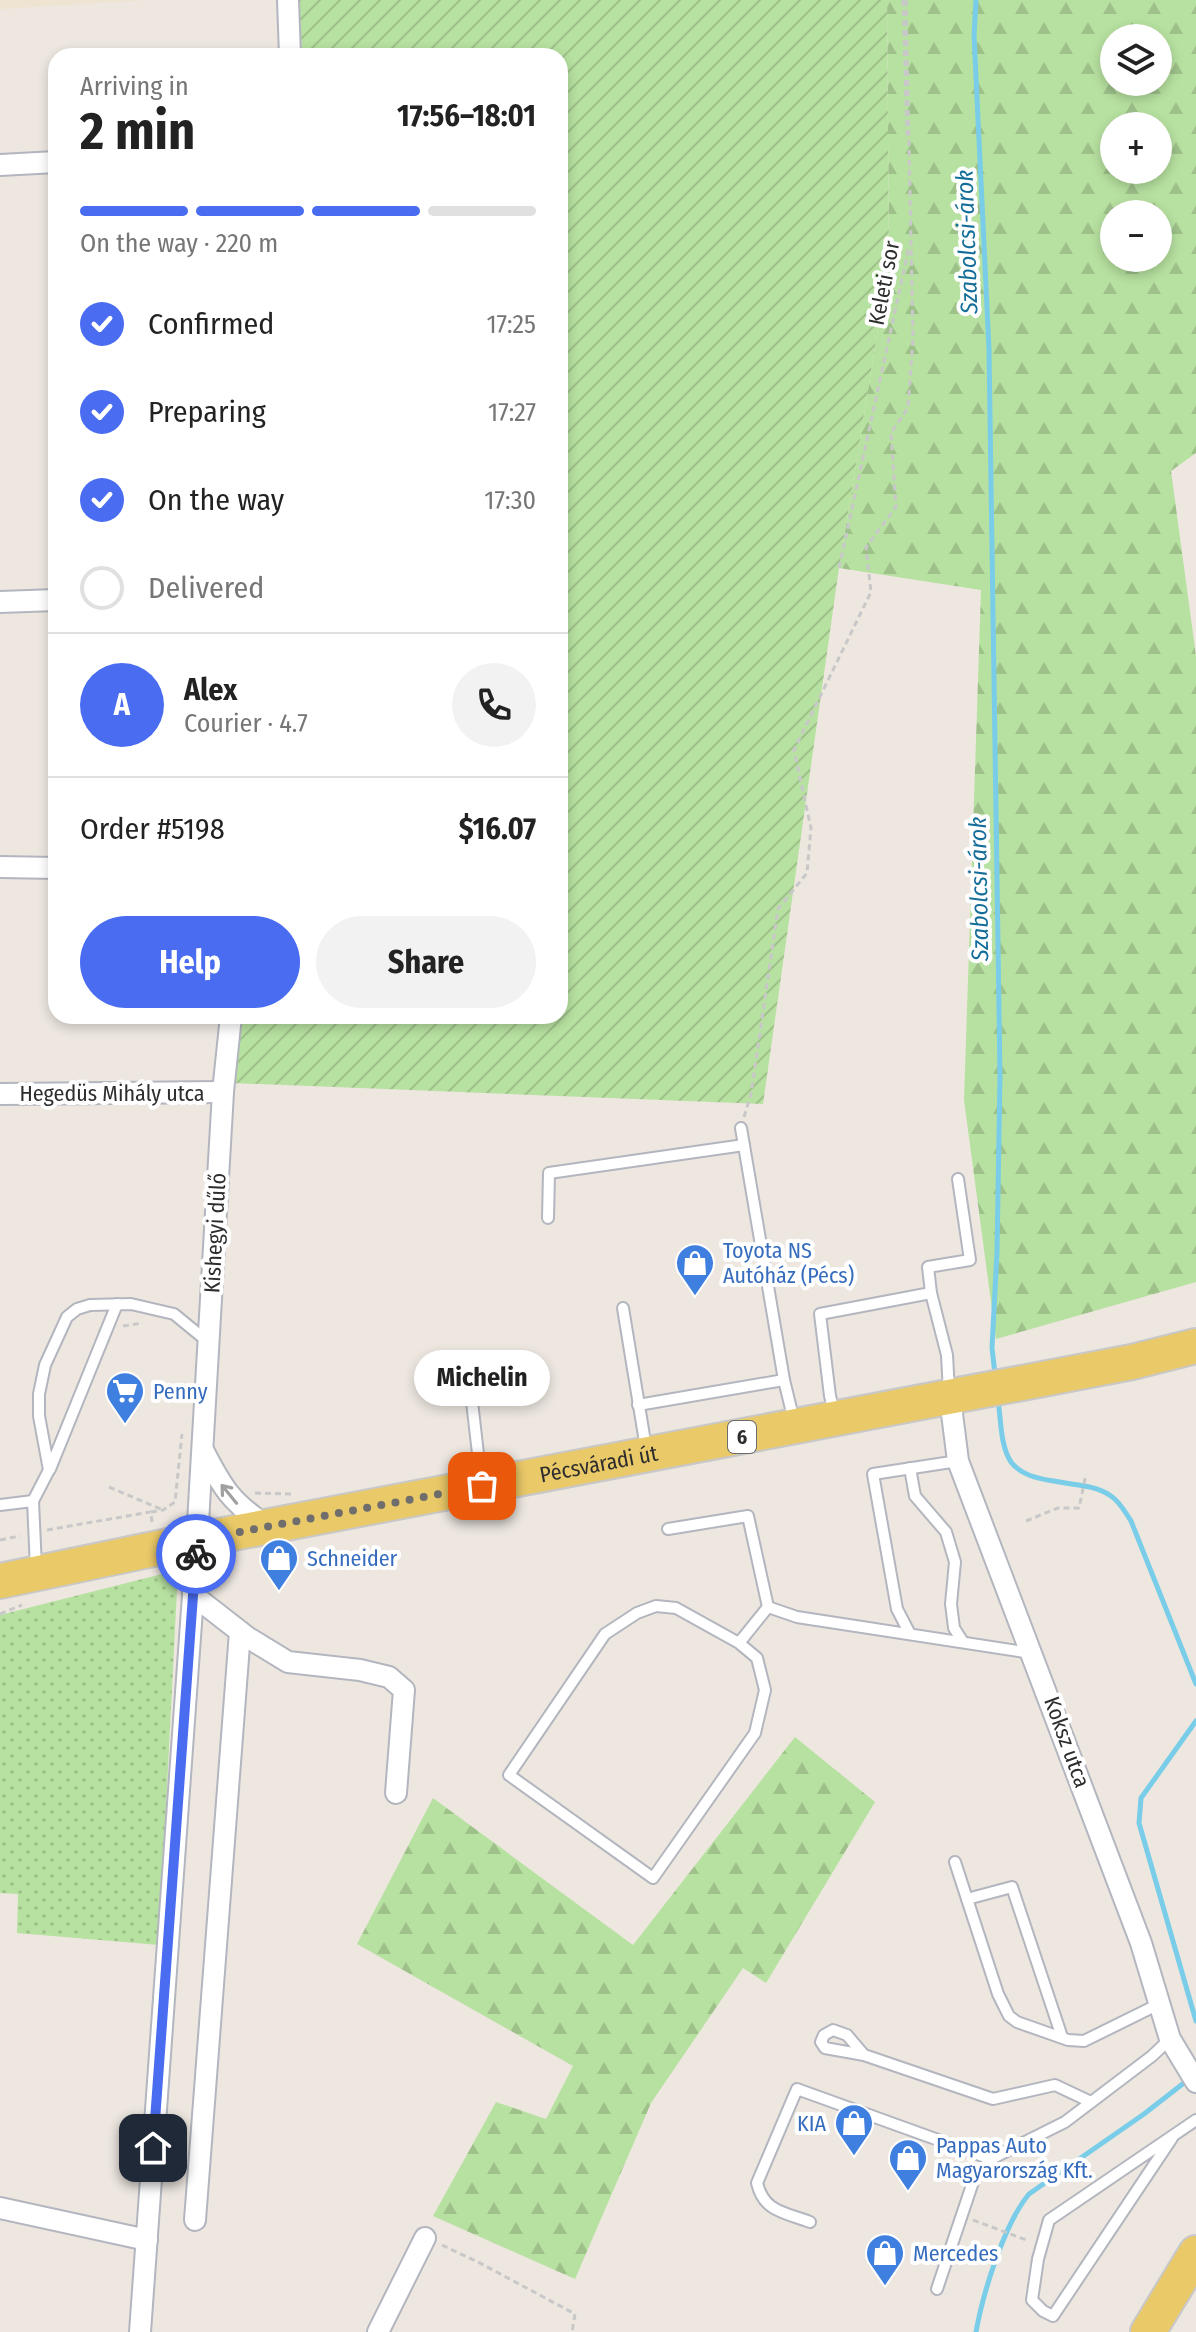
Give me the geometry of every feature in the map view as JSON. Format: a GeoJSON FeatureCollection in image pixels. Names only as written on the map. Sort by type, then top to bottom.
{"type":"FeatureCollection","features":[{"type":"Feature","properties":{"kind":"main road","name":"Pécsváradi út"},"geometry":{"type":"LineString","coordinates":[[0,1581],[31,1587],[155,1548],[950,1398],[1132,1362],[1196,1346]]}},
{"type":"Feature","properties":{"kind":"main road"},"geometry":{"type":"LineString","coordinates":[[1148,2332],[1196,2253]]}},
{"type":"Feature","properties":{"kind":"street"},"geometry":{"type":"LineString","coordinates":[[288,0],[290,48]]}},
{"type":"Feature","properties":{"kind":"street"},"geometry":{"type":"LineString","coordinates":[[0,165],[48,162]]}},
{"type":"Feature","properties":{"kind":"street"},"geometry":{"type":"LineString","coordinates":[[0,602],[48,600]]}},
{"type":"Feature","properties":{"kind":"street"},"geometry":{"type":"LineString","coordinates":[[0,867],[48,868]]}},
{"type":"Feature","properties":{"kind":"street","name":"Kishegyi dűlő"},"geometry":{"type":"LineString","coordinates":[[140,2332],[197,1540],[223,1092],[230,1024]]}},
{"type":"Feature","properties":{"kind":"street","name":"Hegedüs Mihály utca"},"geometry":{"type":"LineString","coordinates":[[0,1094],[223,1092]]}},
{"type":"Feature","properties":{"kind":"street","name":"Koksz utca"},"geometry":{"type":"LineString","coordinates":[[950,1398],[958,1461],[1141,1943],[1170,2039],[1192,2076]]}},
{"type":"Feature","properties":{"kind":"street"},"geometry":{"type":"LineString","coordinates":[[203,1450],[225,1492],[242,1509],[268,1527]]}},
{"type":"Feature","properties":{"kind":"street"},"geometry":{"type":"LineString","coordinates":[[193,1595],[240,1632],[288,1662],[360,1670],[389,1677],[404,1690],[396,1793]]}},
{"type":"Feature","properties":{"kind":"street"},"geometry":{"type":"LineString","coordinates":[[195,2220],[240,1632]]}},
{"type":"Feature","properties":{"kind":"street"},"geometry":{"type":"LineString","coordinates":[[0,2208],[147,2240]]}},
{"type":"Feature","properties":{"kind":"street"},"geometry":{"type":"LineString","coordinates":[[378,2332],[425,2238]]}},
{"type":"Feature","properties":{"kind":"lane"},"geometry":{"type":"LineString","coordinates":[[741,1128],[784,1380],[795,1427]]}},
{"type":"Feature","properties":{"kind":"lane"},"geometry":{"type":"LineString","coordinates":[[548,1218],[549,1173],[744,1145]]}},
{"type":"Feature","properties":{"kind":"lane"},"geometry":{"type":"LineString","coordinates":[[950,1398],[947,1355],[931,1293],[928,1267],[970,1260],[958,1179]]}},
{"type":"Feature","properties":{"kind":"lane"},"geometry":{"type":"LineString","coordinates":[[837,1419],[830,1396],[820,1314],[931,1293]]}},
{"type":"Feature","properties":{"kind":"lane"},"geometry":{"type":"LineString","coordinates":[[31,1587],[35,1533],[33,1501],[49,1470],[117,1304]]}},
{"type":"Feature","properties":{"kind":"lane"},"geometry":{"type":"LineString","coordinates":[[49,1470],[39,1416],[39,1394],[45,1365],[67,1317],[77,1309],[90,1305],[131,1304],[174,1314],[208,1343]]}},
{"type":"Feature","properties":{"kind":"lane"},"geometry":{"type":"LineString","coordinates":[[623,1308],[647,1455]]}},
{"type":"Feature","properties":{"kind":"lane"},"geometry":{"type":"LineString","coordinates":[[467,1358],[482,1486]]}},
{"type":"Feature","properties":{"kind":"lane"},"geometry":{"type":"LineString","coordinates":[[638,1405],[784,1380]]}},
{"type":"Feature","properties":{"kind":"lane"},"geometry":{"type":"LineString","coordinates":[[910,1634],[897,1609],[873,1474],[958,1461]]}},
{"type":"Feature","properties":{"kind":"lane"},"geometry":{"type":"LineString","coordinates":[[910,1468],[915,1496],[946,1532],[955,1562],[951,1604],[954,1628],[963,1642]]}},
{"type":"Feature","properties":{"kind":"lane"},"geometry":{"type":"LineString","coordinates":[[0,1505],[33,1501]]}},
{"type":"Feature","properties":{"kind":"lane"},"geometry":{"type":"LineString","coordinates":[[668,1529],[748,1516],[768,1607]]}},
{"type":"Feature","properties":{"kind":"lane"},"geometry":{"type":"LineString","coordinates":[[656,1606],[676,1608],[739,1643],[757,1658],[765,1690],[755,1733],[653,1878],[509,1775],[605,1634],[637,1613],[656,1606]]}},
{"type":"Feature","properties":{"kind":"lane"},"geometry":{"type":"LineString","coordinates":[[768,1607],[797,1617],[1033,1653]]}},
{"type":"Feature","properties":{"kind":"lane"},"geometry":{"type":"LineString","coordinates":[[739,1643],[768,1607]]}},
{"type":"Feature","properties":{"kind":"lane"},"geometry":{"type":"LineString","coordinates":[[955,1862],[998,1994],[1009,2016],[1017,2022],[1084,2041],[1159,2004]]}},
{"type":"Feature","properties":{"kind":"lane"},"geometry":{"type":"LineString","coordinates":[[967,1899],[1012,1887],[1062,2037]]}},
{"type":"Feature","properties":{"kind":"lane"},"geometry":{"type":"LineString","coordinates":[[937,2289],[974,2179],[991,2159],[1065,2122],[1170,2039]]}},
{"type":"Feature","properties":{"kind":"lane"},"geometry":{"type":"LineString","coordinates":[[864,2055],[993,2099],[1055,2085],[1091,2102]]}},
{"type":"Feature","properties":{"kind":"lane"},"geometry":{"type":"LineString","coordinates":[[810,2222],[770,2207],[760,2198],[757,2183],[797,2089],[991,2159]]}},
{"type":"Feature","properties":{"kind":"lane"},"geometry":{"type":"LineString","coordinates":[[1172,2138],[1053,2316],[1043,2311],[1032,2300],[1038,2259],[1049,2220],[1196,2120]]}},
{"type":"Feature","properties":{"kind":"path","name":"Keleti sor"},"geometry":{"type":"LineString","coordinates":[[839,568],[910,246],[904,0]]}},
{"type":"Feature","properties":{"kind":"path"},"geometry":{"type":"LineString","coordinates":[[741,1128],[751,1094],[778,909],[807,873],[811,828],[794,750],[871,592],[866,547],[896,507],[891,433],[908,408],[913,338],[904,0]]}},
{"type":"Feature","properties":{"kind":"path"},"geometry":{"type":"LineString","coordinates":[[105,1334],[132,1323],[152,1322]]}},
{"type":"Feature","properties":{"kind":"path"},"geometry":{"type":"LineString","coordinates":[[0,1540],[163,1510],[175,1502],[182,1432]]}},
{"type":"Feature","properties":{"kind":"path"},"geometry":{"type":"LineString","coordinates":[[1026,1521],[1058,1508],[1079,1508],[1086,1477]]}},
{"type":"Feature","properties":{"kind":"path"},"geometry":{"type":"LineString","coordinates":[[109,1487],[163,1510]]}},
{"type":"Feature","properties":{"kind":"path"},"geometry":{"type":"LineString","coordinates":[[151,1512],[155,1548]]}},
{"type":"Feature","properties":{"kind":"path"},"geometry":{"type":"LineString","coordinates":[[0,1614],[31,1587]]}},
{"type":"Feature","properties":{"kind":"path"},"geometry":{"type":"LineString","coordinates":[[962,2216],[1014,2235]]}},
{"type":"Feature","properties":{"kind":"path"},"geometry":{"type":"LineString","coordinates":[[425,2238],[478,2262],[575,2314],[572,2332]]}},
{"type":"Feature","properties":{"kind":"shaded area"},"geometry":{"type":"Polygon","coordinates":[[[0,0],[148,0],[0,9],[0,0]]]}},
{"type":"Feature","properties":{"kind":"green space"},"geometry":{"type":"Polygon","coordinates":[[[299,0],[887,0],[889,261],[839,568],[763,1104],[232,1083],[239,1024],[568,1024],[568,48],[302,48],[299,0]]]}},
{"type":"Feature","properties":{"kind":"green space"},"geometry":{"type":"Polygon","coordinates":[[[887,0],[1196,0],[1196,453],[1171,471],[1196,656],[1196,1282],[996,1339],[964,1100],[981,590],[839,568],[889,261],[887,0]]]}},
{"type":"Feature","properties":{"kind":"green space"},"geometry":{"type":"Polygon","coordinates":[[[178,1570],[159,1945],[17,1933],[18,1894],[0,1893],[0,1615],[178,1570]]]}},
{"type":"Feature","properties":{"kind":"green space"},"geometry":{"type":"Polygon","coordinates":[[[795,1737],[875,1802],[766,1983],[743,1968],[651,2103],[575,2279],[433,2216],[496,2102],[546,2119],[573,2066],[357,1944],[433,1798],[633,1945],[795,1737]]]}},
{"type":"Feature","properties":{"kind":"waterway","name":"Szabolcsi-árok"},"geometry":{"type":"LineString","coordinates":[[976,0],[974,35],[989,349],[1000,1076],[992,1348],[995,1374]]}},
{"type":"Feature","properties":{"kind":"waterway","name":"Szabolcsi-árok"},"geometry":{"type":"LineString","coordinates":[[998,1400],[1007,1455],[1020,1470],[1045,1480],[1100,1490],[1122,1507],[1131,1521],[1196,1684]]}},
{"type":"Feature","properties":{"kind":"waterway","name":"Szabolcsi-árok"},"geometry":{"type":"LineString","coordinates":[[1196,1721],[1141,1798],[1139,1823],[1196,2021]]}},
{"type":"Feature","properties":{"kind":"waterway","name":"Szabolcsi-árok"},"geometry":{"type":"LineString","coordinates":[[976,2332],[996,2260],[1011,2223],[1029,2194],[1189,2079]]}},
{"type":"Feature","properties":{"kind":"way so far"},"geometry":{"type":"LineString","coordinates":[[196,1554],[197,1540],[482,1486]]}},
{"type":"Feature","properties":{"kind":"place","name":"Toyota NS Autóház (Pécs)"},"geometry":{"type":"Point","coordinates":[695,1297]}},
{"type":"Feature","properties":{"kind":"place","name":"Penny"},"geometry":{"type":"Point","coordinates":[125,1425]}},
{"type":"Feature","properties":{"kind":"place","name":"Michelin"},"geometry":{"type":"Point","coordinates":[482,1486]}},
{"type":"Feature","properties":{"kind":"place","name":"Schneider"},"geometry":{"type":"Point","coordinates":[279,1592]}},
{"type":"Feature","properties":{"kind":"place","name":"KIA"},"geometry":{"type":"Point","coordinates":[854,2157]}},
{"type":"Feature","properties":{"kind":"place","name":"Pappas Auto Magyarország Kft."},"geometry":{"type":"Point","coordinates":[908,2192]}},
{"type":"Feature","properties":{"kind":"place","name":"Mercedes"},"geometry":{"type":"Point","coordinates":[885,2287]}},
{"type":"Feature","properties":{"kind":"route"},"geometry":{"type":"LineString","coordinates":[[153,2148],[196,1554]]}}]}
